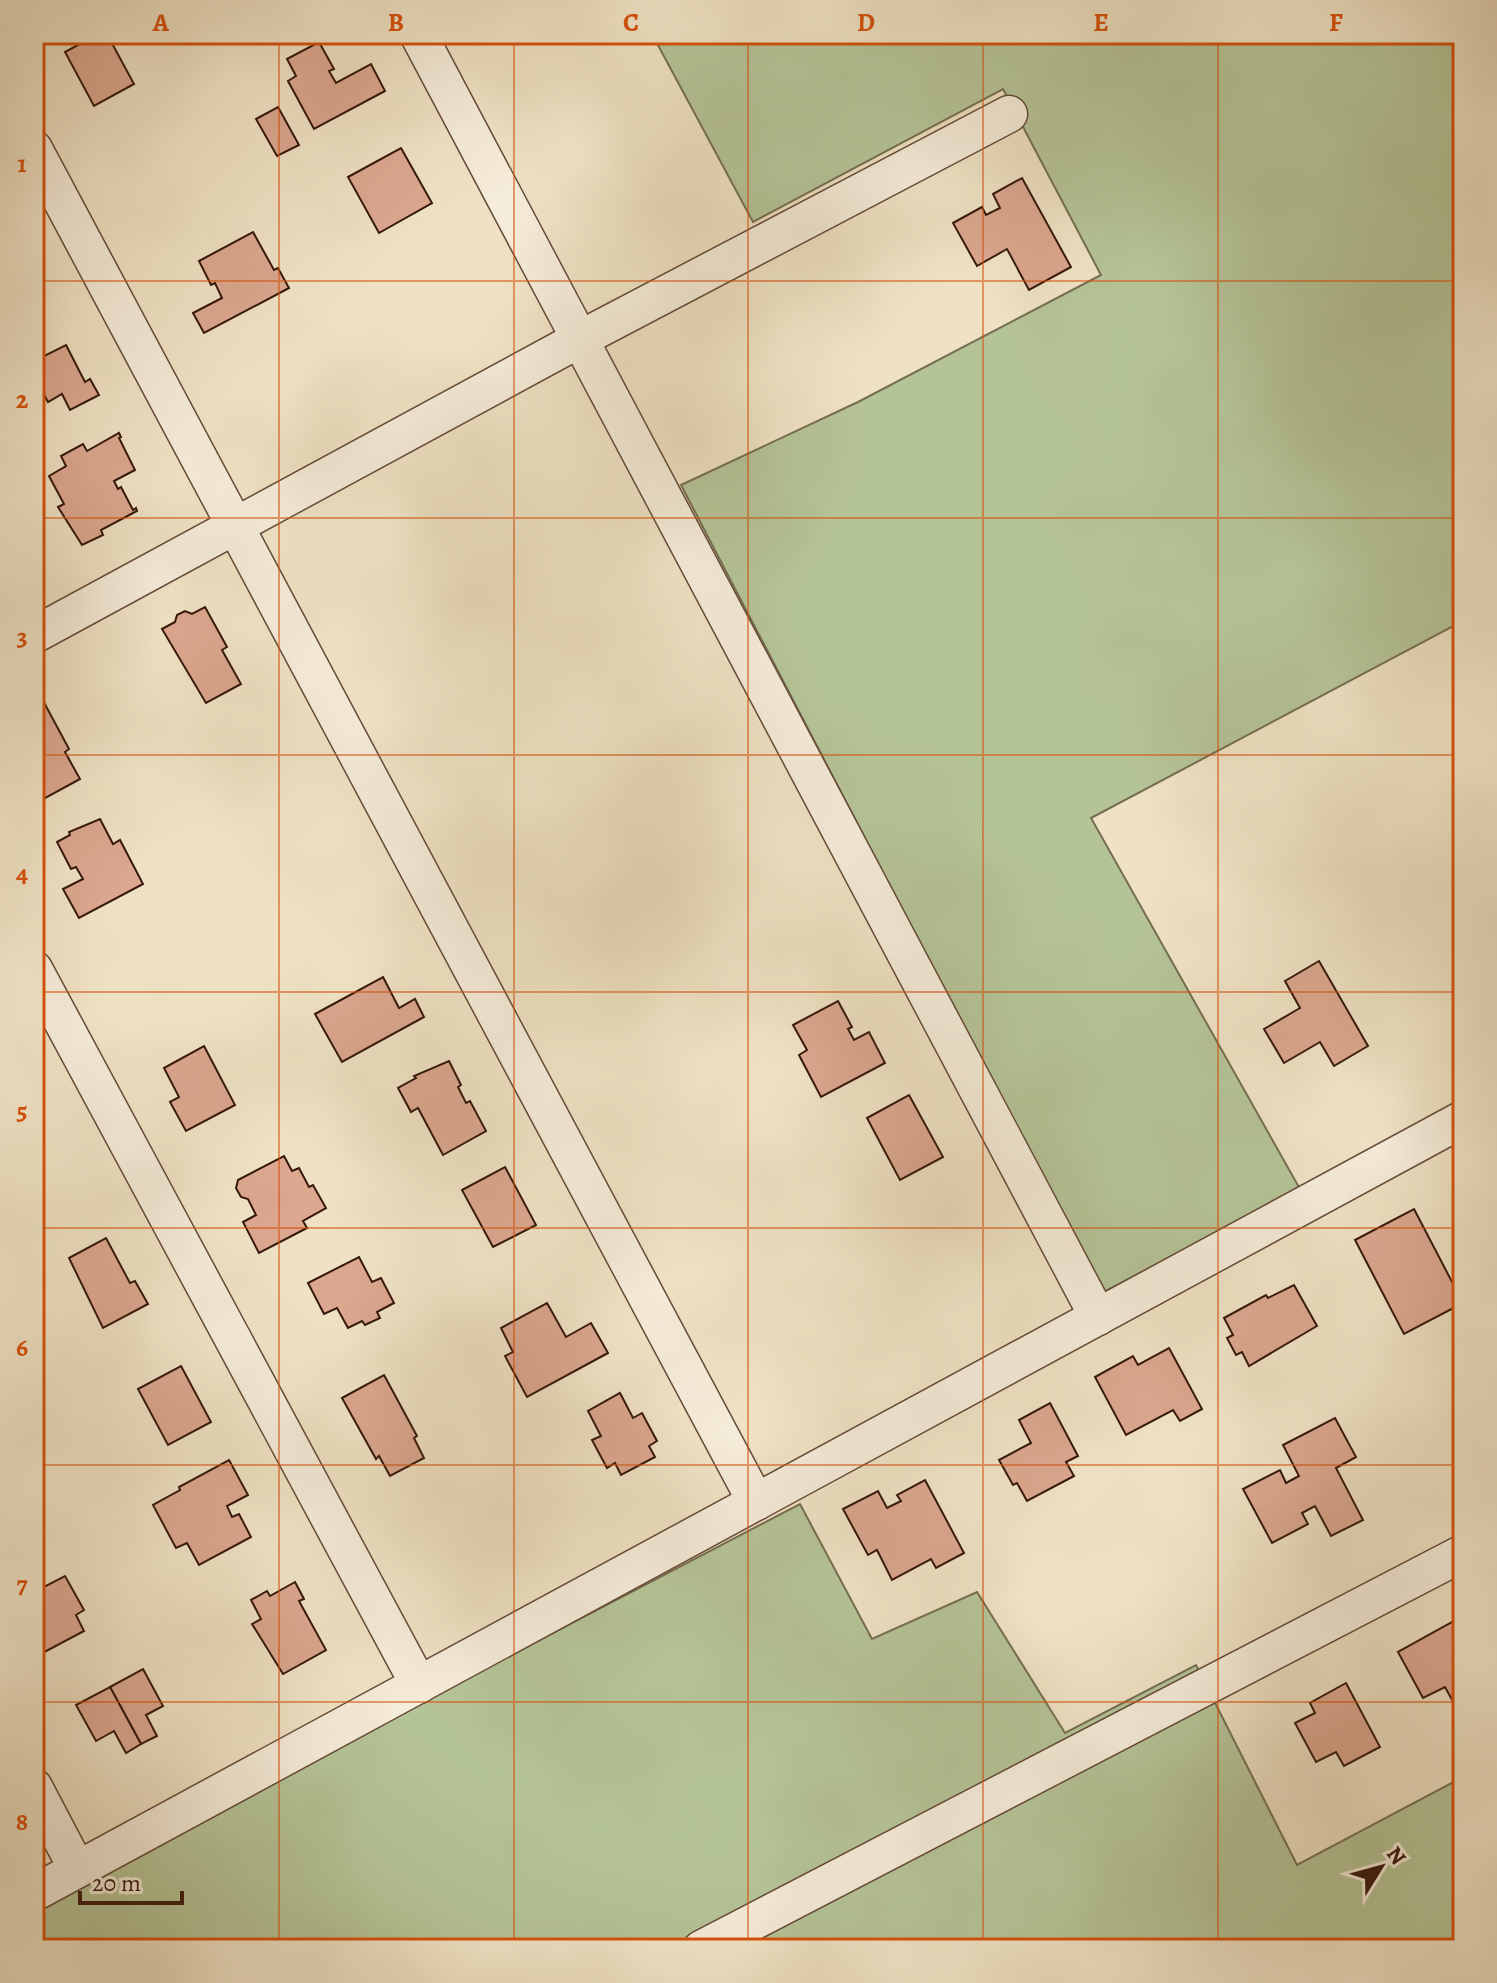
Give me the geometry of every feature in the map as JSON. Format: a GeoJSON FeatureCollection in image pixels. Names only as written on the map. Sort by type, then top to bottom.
{"type":"FeatureCollection","features":[{"type":"Feature","properties":{"kind":"street"},"geometry":{"type":"LineString","coordinates":[[418,34],[1098,1317]]}},
{"type":"Feature","properties":{"kind":"street"},"geometry":{"type":"LineString","coordinates":[[34,635],[580,339],[1009,114]]}},
{"type":"Feature","properties":{"kind":"street"},"geometry":{"type":"LineString","coordinates":[[34,149],[756,1502]]}},
{"type":"Feature","properties":{"kind":"street"},"geometry":{"type":"LineString","coordinates":[[34,969],[419,1685]]}},
{"type":"Feature","properties":{"kind":"street"},"geometry":{"type":"LineString","coordinates":[[34,1893],[1463,1119]]}},
{"type":"Feature","properties":{"kind":"street"},"geometry":{"type":"LineString","coordinates":[[701,1949],[1463,1553]]}},
{"type":"Feature","properties":{"kind":"street"},"geometry":{"type":"LineString","coordinates":[[34,1787],[77,1869]]}},
{"type":"Feature","properties":{"kind":"green space"},"geometry":{"type":"Polygon","coordinates":[[[652,34],[1463,34],[1463,621],[1091,818],[1300,1189],[1102,1293],[681,485],[858,402],[1101,275],[1003,89],[753,222],[652,34]]]}},
{"type":"Feature","properties":{"kind":"green space"},"geometry":{"type":"Polygon","coordinates":[[[800,1504],[872,1639],[977,1592],[1065,1733],[1196,1665],[1297,1865],[1463,1777],[1463,1949],[39,1949],[34,1945],[34,1904],[800,1504]]]}},
{"type":"Feature","properties":{"kind":"building"},"geometry":{"type":"Polygon","coordinates":[[[98,34],[107,34],[134,84],[94,106],[65,52],[98,34]]]}},
{"type":"Feature","properties":{"kind":"building"},"geometry":{"type":"Polygon","coordinates":[[[319,42],[334,69],[329,71],[336,83],[371,64],[385,91],[314,129],[288,81],[296,76],[287,59],[319,42]]]}},
{"type":"Feature","properties":{"kind":"building"},"geometry":{"type":"Polygon","coordinates":[[[278,107],[299,145],[277,156],[256,119],[278,107]]]}},
{"type":"Feature","properties":{"kind":"building"},"geometry":{"type":"Polygon","coordinates":[[[401,148],[432,203],[379,233],[348,177],[401,148]]]}},
{"type":"Feature","properties":{"kind":"building"},"geometry":{"type":"Polygon","coordinates":[[[1022,178],[1071,267],[1029,290],[1007,249],[977,266],[953,223],[982,207],[986,215],[1000,208],[993,194],[1022,178]]]}},
{"type":"Feature","properties":{"kind":"building"},"geometry":{"type":"Polygon","coordinates":[[[253,232],[274,270],[278,268],[289,288],[204,333],[193,313],[222,298],[215,283],[211,285],[199,261],[253,232]]]}},
{"type":"Feature","properties":{"kind":"building"},"geometry":{"type":"Polygon","coordinates":[[[66,345],[85,382],[90,379],[99,395],[70,410],[62,394],[48,402],[34,376],[34,361],[66,345]]]}},
{"type":"Feature","properties":{"kind":"building"},"geometry":{"type":"Polygon","coordinates":[[[119,433],[135,470],[114,481],[118,489],[121,487],[133,510],[136,508],[137,511],[101,530],[103,535],[82,545],[58,507],[64,504],[49,476],[66,466],[61,456],[83,444],[87,451],[119,433]]]}},
{"type":"Feature","properties":{"kind":"building"},"geometry":{"type":"Polygon","coordinates":[[[205,607],[227,647],[222,650],[241,684],[206,703],[162,629],[175,622],[177,615],[185,611],[192,614],[205,607]]]}},
{"type":"Feature","properties":{"kind":"building"},"geometry":{"type":"Polygon","coordinates":[[[40,695],[69,749],[65,752],[80,779],[38,802],[34,795],[34,698],[40,695]]]}},
{"type":"Feature","properties":{"kind":"building"},"geometry":{"type":"Polygon","coordinates":[[[100,819],[113,844],[120,840],[143,884],[79,918],[63,889],[83,879],[76,867],[71,869],[57,842],[70,835],[69,832],[100,819]]]}},
{"type":"Feature","properties":{"kind":"building"},"geometry":{"type":"Polygon","coordinates":[[[1319,961],[1368,1046],[1334,1066],[1320,1042],[1284,1063],[1264,1029],[1300,1008],[1285,981],[1319,961]]]}},
{"type":"Feature","properties":{"kind":"building"},"geometry":{"type":"Polygon","coordinates":[[[383,977],[399,1008],[415,999],[424,1017],[342,1062],[315,1014],[383,977]]]}},
{"type":"Feature","properties":{"kind":"building"},"geometry":{"type":"Polygon","coordinates":[[[838,1001],[852,1027],[848,1029],[854,1040],[869,1032],[885,1063],[821,1097],[799,1055],[807,1050],[793,1025],[838,1001]]]}},
{"type":"Feature","properties":{"kind":"building"},"geometry":{"type":"Polygon","coordinates":[[[204,1046],[235,1105],[186,1131],[170,1102],[179,1097],[164,1068],[204,1046]]]}},
{"type":"Feature","properties":{"kind":"building"},"geometry":{"type":"Polygon","coordinates":[[[449,1061],[466,1103],[470,1101],[486,1131],[443,1155],[418,1108],[411,1112],[398,1088],[416,1078],[414,1076],[449,1061]]]}},
{"type":"Feature","properties":{"kind":"building"},"geometry":{"type":"Polygon","coordinates":[[[909,1095],[943,1157],[900,1180],[867,1118],[909,1095]]]}},
{"type":"Feature","properties":{"kind":"building"},"geometry":{"type":"Polygon","coordinates":[[[284,1156],[292,1171],[299,1168],[309,1187],[313,1185],[326,1208],[303,1221],[307,1228],[259,1253],[243,1222],[256,1215],[248,1199],[241,1197],[236,1188],[238,1180],[284,1156]]]}},
{"type":"Feature","properties":{"kind":"building"},"geometry":{"type":"Polygon","coordinates":[[[505,1167],[536,1225],[493,1247],[462,1190],[505,1167]]]}},
{"type":"Feature","properties":{"kind":"building"},"geometry":{"type":"Polygon","coordinates":[[[1414,1209],[1463,1303],[1404,1334],[1355,1240],[1414,1209]]]}},
{"type":"Feature","properties":{"kind":"building"},"geometry":{"type":"Polygon","coordinates":[[[106,1238],[130,1283],[135,1281],[148,1304],[103,1328],[69,1258],[106,1238]]]}},
{"type":"Feature","properties":{"kind":"building"},"geometry":{"type":"Polygon","coordinates":[[[359,1257],[372,1282],[381,1278],[394,1303],[377,1312],[380,1318],[365,1325],[362,1321],[348,1328],[337,1308],[324,1314],[308,1283],[359,1257]]]}},
{"type":"Feature","properties":{"kind":"building"},"geometry":{"type":"Polygon","coordinates":[[[1294,1285],[1317,1326],[1249,1366],[1242,1352],[1236,1355],[1227,1338],[1233,1335],[1224,1318],[1266,1295],[1268,1298],[1294,1285]]]}},
{"type":"Feature","properties":{"kind":"building"},"geometry":{"type":"Polygon","coordinates":[[[547,1303],[566,1337],[591,1323],[608,1353],[527,1397],[505,1356],[513,1352],[501,1328],[547,1303]]]}},
{"type":"Feature","properties":{"kind":"building"},"geometry":{"type":"Polygon","coordinates":[[[1169,1348],[1202,1409],[1180,1421],[1173,1410],[1126,1435],[1095,1377],[1133,1356],[1138,1365],[1169,1348]]]}},
{"type":"Feature","properties":{"kind":"building"},"geometry":{"type":"Polygon","coordinates":[[[181,1366],[211,1422],[168,1445],[138,1389],[181,1366]]]}},
{"type":"Feature","properties":{"kind":"building"},"geometry":{"type":"Polygon","coordinates":[[[384,1375],[417,1436],[414,1438],[424,1458],[390,1476],[379,1456],[376,1459],[342,1398],[384,1375]]]}},
{"type":"Feature","properties":{"kind":"building"},"geometry":{"type":"Polygon","coordinates":[[[620,1393],[633,1418],[642,1413],[657,1441],[649,1446],[655,1457],[621,1475],[615,1463],[607,1468],[592,1440],[601,1436],[588,1411],[620,1393]]]}},
{"type":"Feature","properties":{"kind":"building"},"geometry":{"type":"Polygon","coordinates":[[[1050,1403],[1078,1456],[1066,1462],[1074,1476],[1027,1501],[1017,1483],[1013,1485],[999,1460],[1031,1443],[1019,1420],[1050,1403]]]}},
{"type":"Feature","properties":{"kind":"building"},"geometry":{"type":"Polygon","coordinates":[[[1335,1418],[1356,1457],[1336,1468],[1363,1520],[1331,1536],[1315,1506],[1302,1513],[1308,1524],[1272,1543],[1243,1489],[1280,1470],[1286,1483],[1299,1476],[1283,1445],[1335,1418]]]}},
{"type":"Feature","properties":{"kind":"building"},"geometry":{"type":"Polygon","coordinates":[[[229,1460],[248,1495],[227,1506],[232,1517],[239,1514],[251,1537],[199,1565],[187,1543],[176,1548],[153,1505],[229,1460]]]}},
{"type":"Feature","properties":{"kind":"building"},"geometry":{"type":"Polygon","coordinates":[[[925,1480],[964,1553],[936,1568],[931,1559],[892,1580],[877,1550],[868,1555],[843,1509],[878,1491],[887,1508],[901,1501],[897,1495],[925,1480]]]}},
{"type":"Feature","properties":{"kind":"building"},"geometry":{"type":"Polygon","coordinates":[[[34,1571],[44,1587],[65,1576],[84,1610],[76,1615],[84,1631],[35,1657],[34,1571]]]}},
{"type":"Feature","properties":{"kind":"building"},"geometry":{"type":"Polygon","coordinates":[[[295,1582],[304,1599],[299,1601],[326,1650],[283,1674],[252,1624],[261,1619],[251,1600],[267,1591],[270,1596],[295,1582]]]}},
{"type":"Feature","properties":{"kind":"building"},"geometry":{"type":"Polygon","coordinates":[[[1463,1616],[1463,1704],[1456,1707],[1445,1687],[1423,1698],[1398,1652],[1463,1616]]]}},
{"type":"Feature","properties":{"kind":"building"},"geometry":{"type":"Polygon","coordinates":[[[143,1669],[163,1706],[146,1715],[157,1736],[141,1744],[110,1687],[143,1669]]]}},
{"type":"Feature","properties":{"kind":"building"},"geometry":{"type":"Polygon","coordinates":[[[1346,1683],[1380,1747],[1344,1766],[1336,1752],[1316,1762],[1295,1723],[1315,1713],[1310,1703],[1346,1683]]]}},
{"type":"Feature","properties":{"kind":"building"},"geometry":{"type":"Polygon","coordinates":[[[110,1687],[141,1744],[126,1753],[114,1731],[96,1741],[76,1705],[110,1687]]]}}]}
